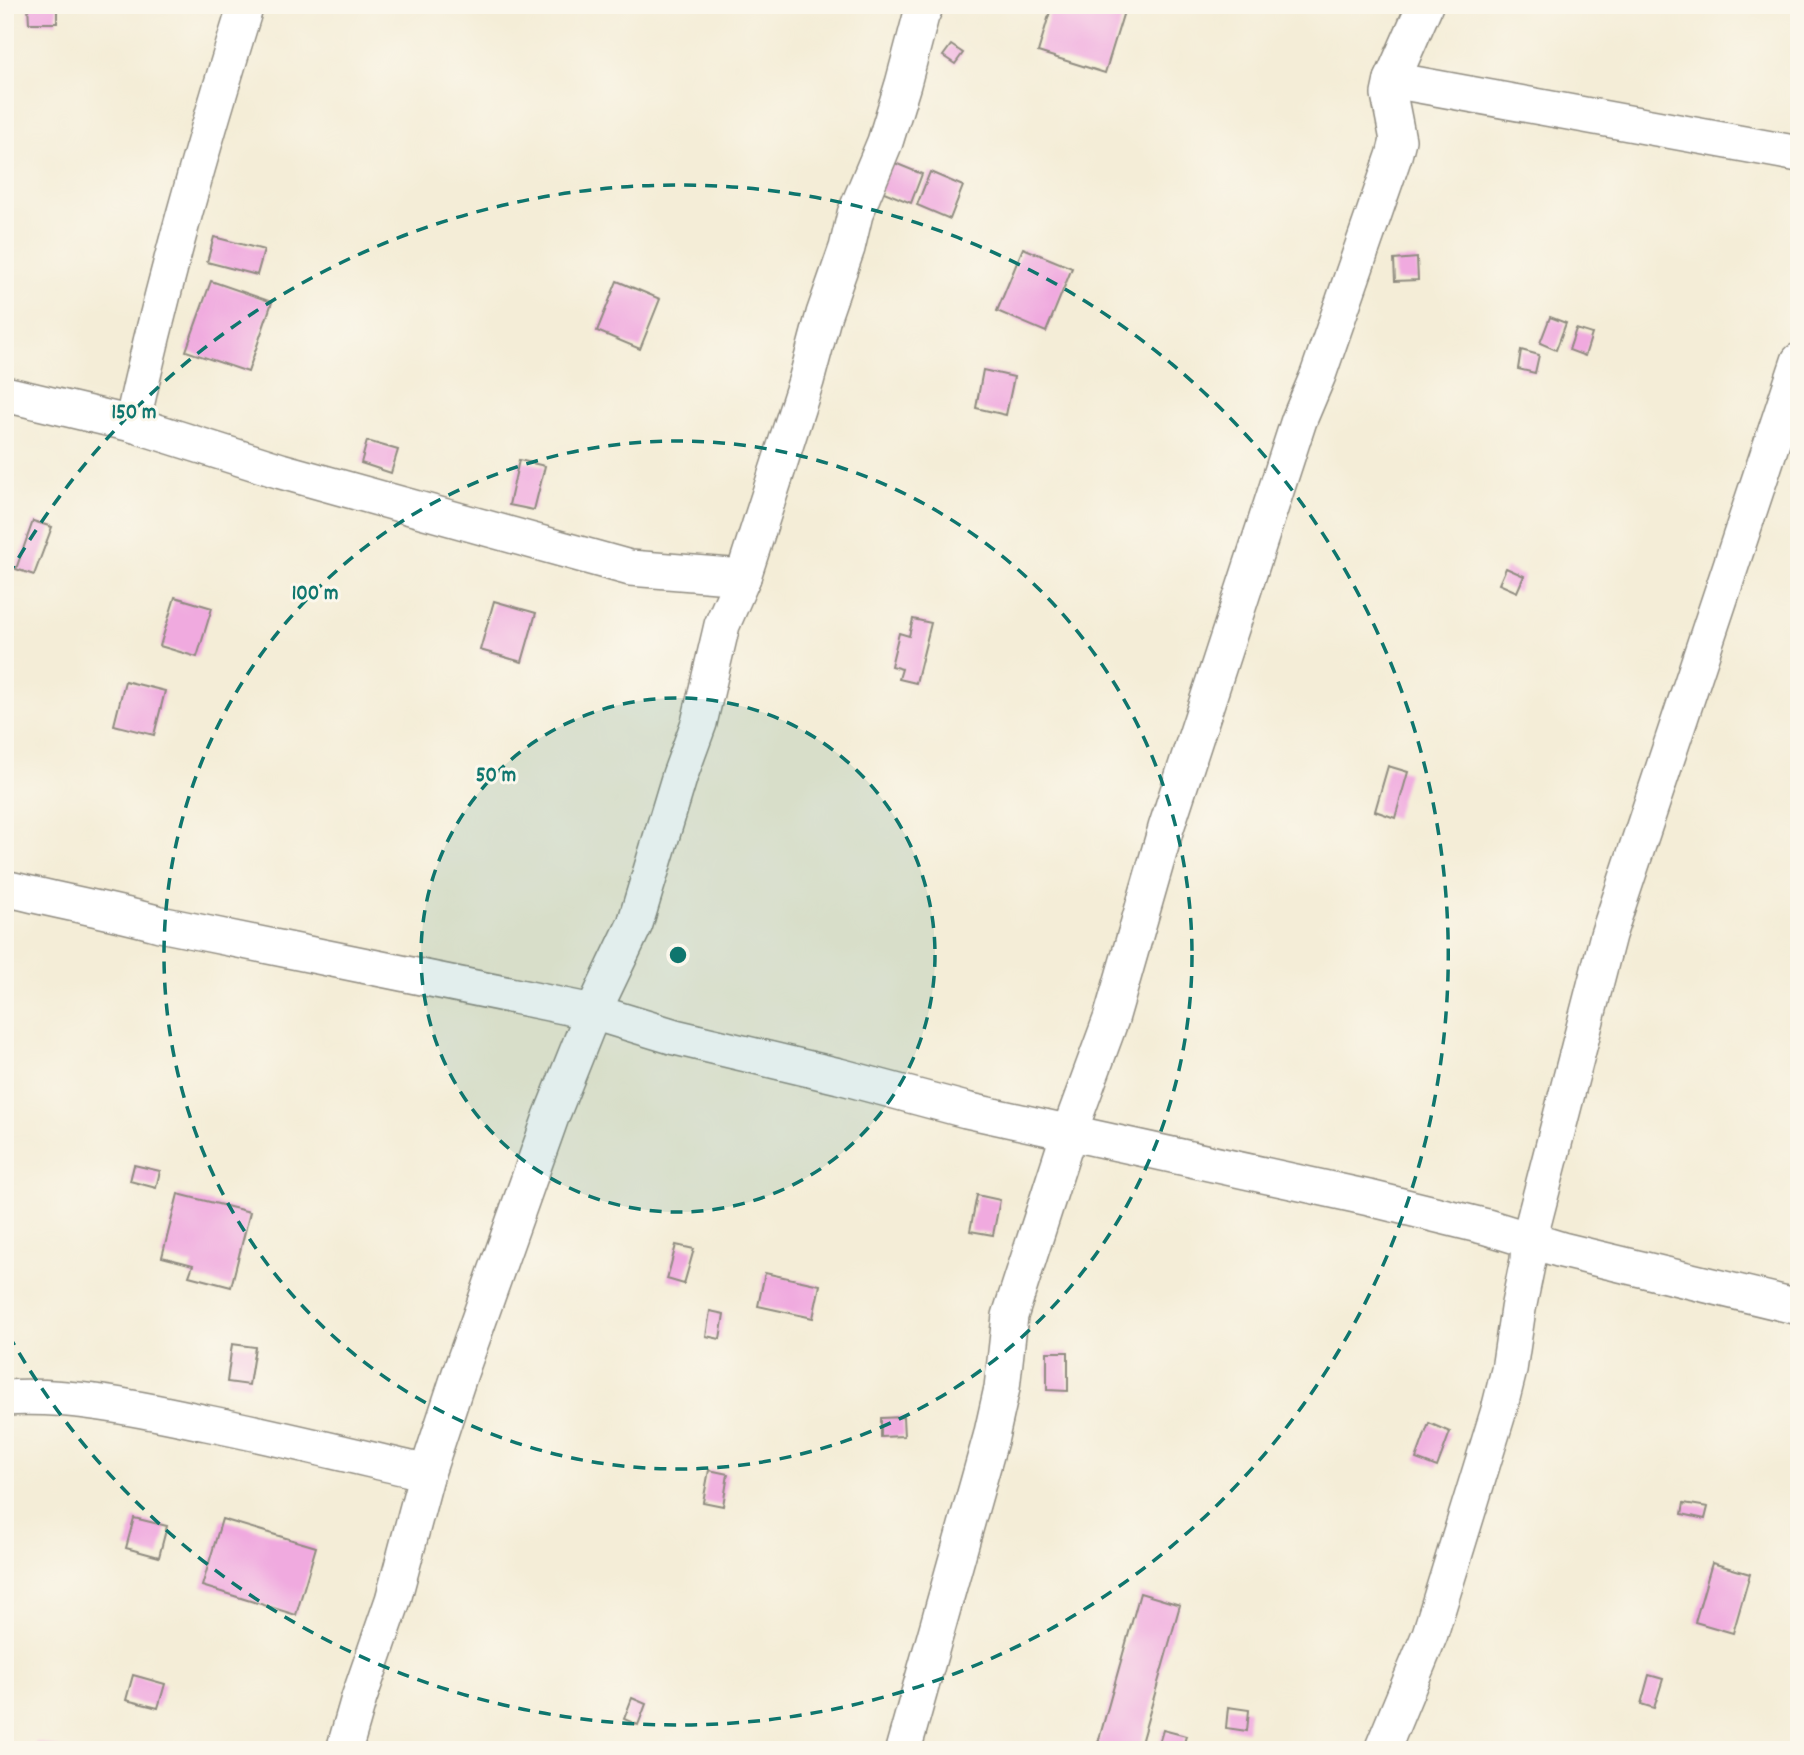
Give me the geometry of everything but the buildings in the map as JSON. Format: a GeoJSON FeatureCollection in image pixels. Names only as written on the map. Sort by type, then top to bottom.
{"type":"FeatureCollection","features":[{"type":"Feature","properties":{"kind":"street"},"geometry":{"type":"LineString","coordinates":[[132,424],[152,332],[182,218],[246,5]]}},
{"type":"Feature","properties":{"kind":"street"},"geometry":{"type":"LineString","coordinates":[[344,1750],[393,1600],[427,1473],[460,1373],[551,1116],[593,1012],[635,924],[680,775],[699,723],[722,625],[743,577],[806,381],[855,214],[885,142],[926,5]]}},
{"type":"Feature","properties":{"kind":"street"},"geometry":{"type":"LineString","coordinates":[[903,1750],[992,1437],[1002,1388],[1010,1316],[1069,1133],[1111,1019],[1166,828],[1299,420],[1318,375],[1394,156],[1398,140],[1389,94],[1392,80],[1425,5]]}},
{"type":"Feature","properties":{"kind":"street"},"geometry":{"type":"LineString","coordinates":[[1392,80],[1799,154]]}},
{"type":"Feature","properties":{"kind":"street"},"geometry":{"type":"LineString","coordinates":[[1382,1750],[1430,1634],[1499,1410],[1509,1370],[1528,1261],[1529,1240],[1608,936],[1799,361]]}},
{"type":"Feature","properties":{"kind":"street"},"geometry":{"type":"LineString","coordinates":[[5,394],[132,424],[281,471],[630,568],[743,577]]}},
{"type":"Feature","properties":{"kind":"street"},"geometry":{"type":"LineString","coordinates":[[5,888],[160,924],[593,1012],[675,1037],[979,1113],[1356,1195],[1487,1227],[1562,1250],[1799,1307]]}},
{"type":"Feature","properties":{"kind":"street"},"geometry":{"type":"LineString","coordinates":[[5,1398],[79,1399],[130,1407],[427,1473]]}}]}
